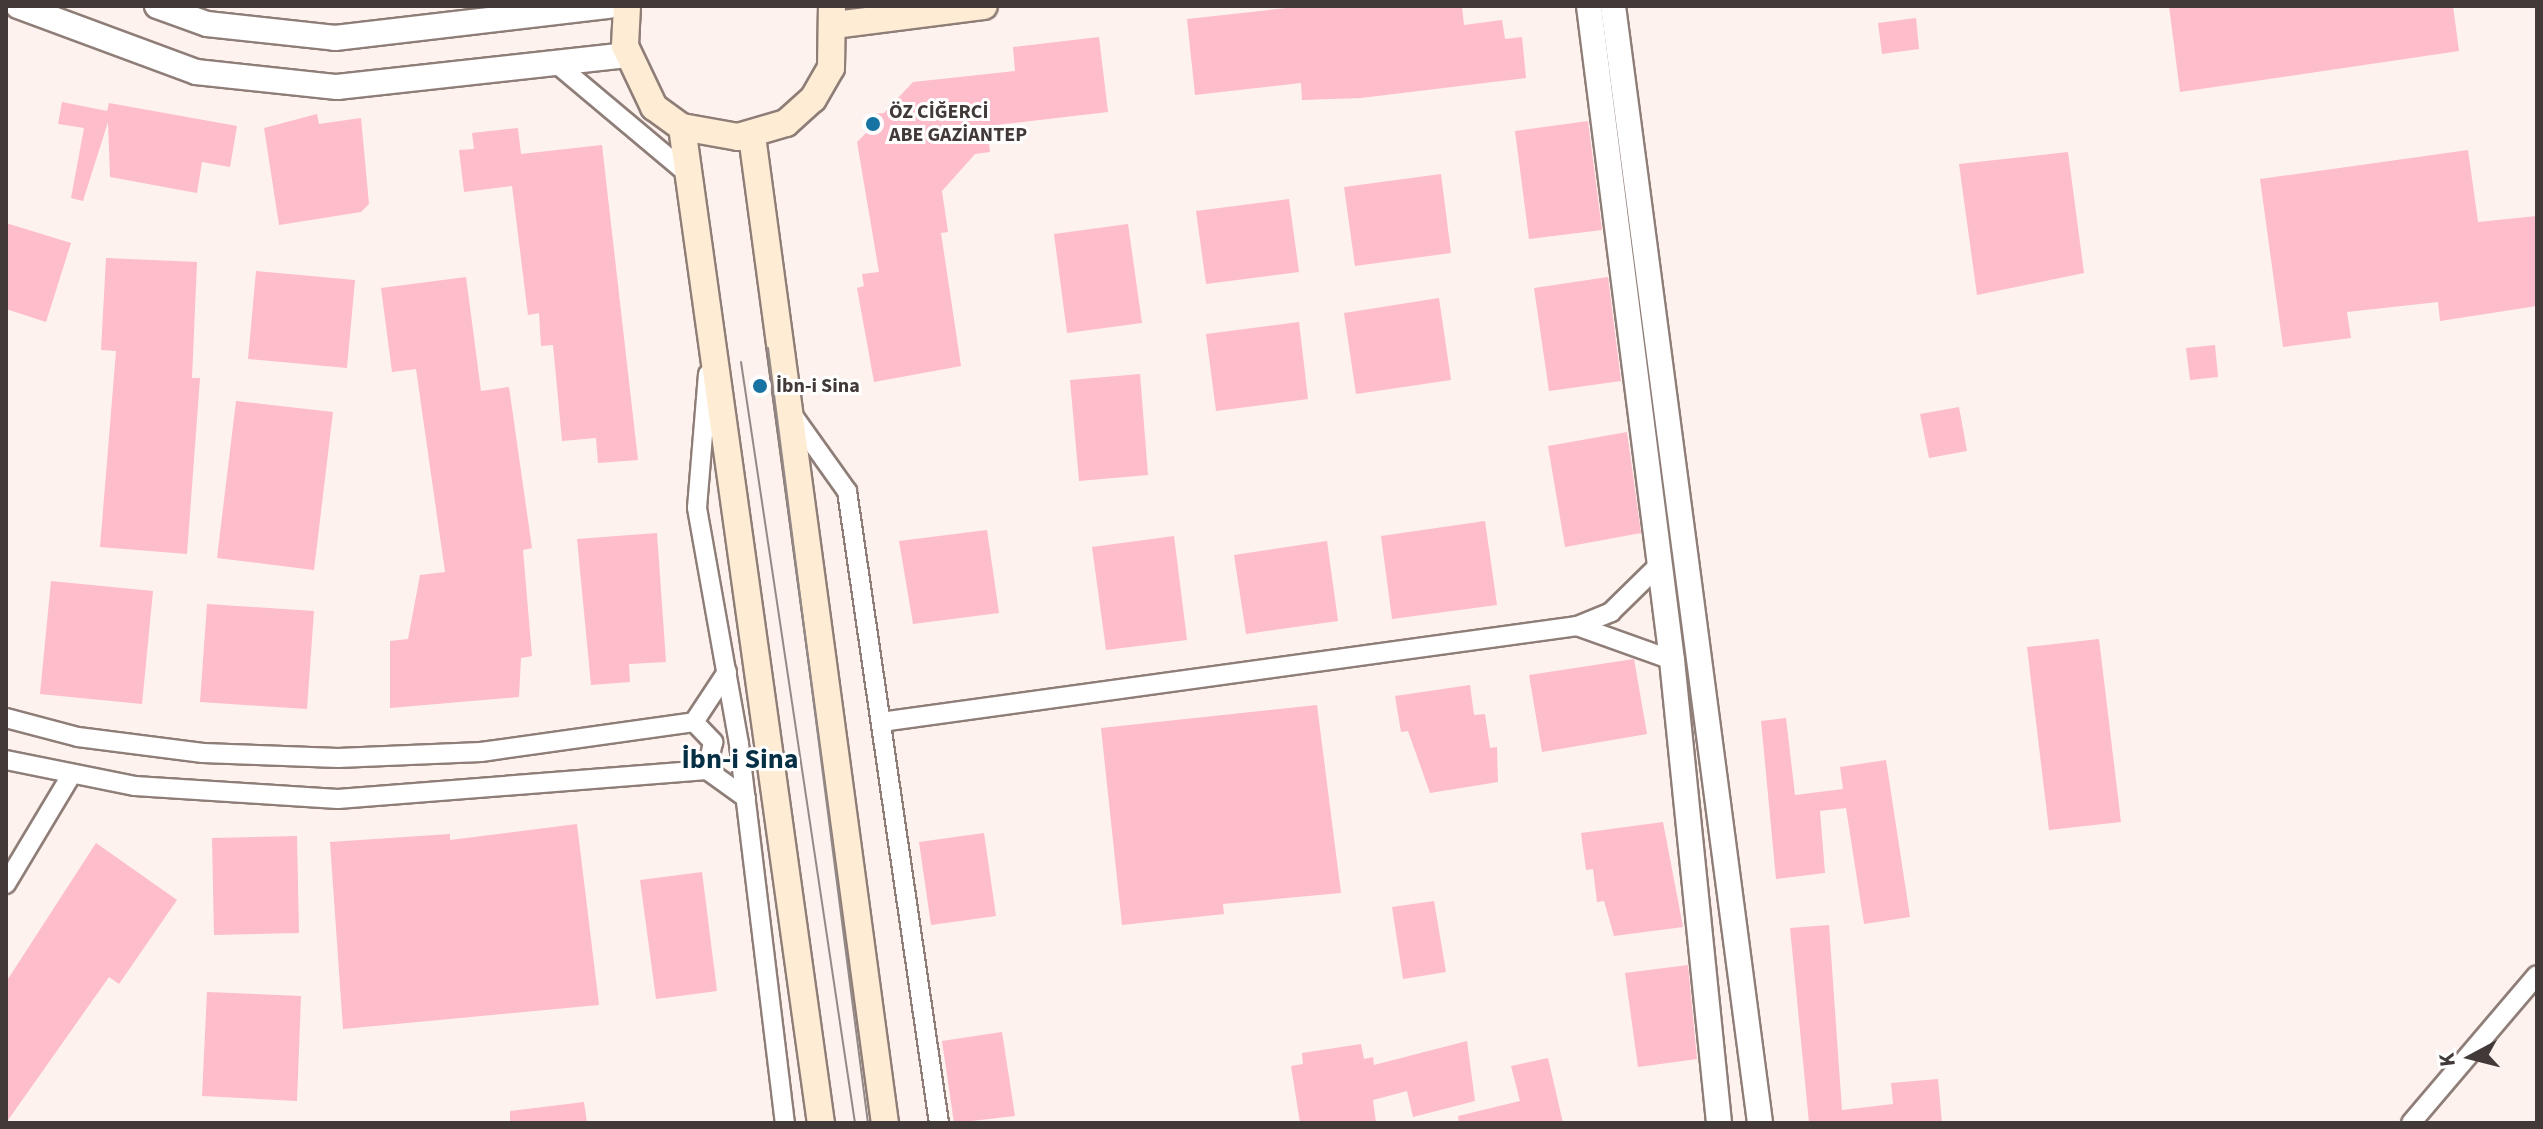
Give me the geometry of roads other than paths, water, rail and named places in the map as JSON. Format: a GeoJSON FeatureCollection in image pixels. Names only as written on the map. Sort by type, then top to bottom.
{"type":"FeatureCollection","features":[{"type":"Feature","properties":{"kind":"main road"},"geometry":{"type":"LineString","coordinates":[[627,6],[627,55],[654,107],[682,127],[752,136],[786,123],[813,99],[831,68],[834,16],[984,6]]}},
{"type":"Feature","properties":{"kind":"main road"},"geometry":{"type":"LineString","coordinates":[[682,127],[821,1123]]}},
{"type":"Feature","properties":{"kind":"main road"},"geometry":{"type":"LineString","coordinates":[[752,136],[785,404],[885,1123]]}},
{"type":"Feature","properties":{"kind":"street"},"geometry":{"type":"LineString","coordinates":[[18,6],[196,72],[337,87],[627,55]]}},
{"type":"Feature","properties":{"kind":"street"},"geometry":{"type":"LineString","coordinates":[[157,6],[207,24],[335,38],[609,6]]}},
{"type":"Feature","properties":{"kind":"street"},"geometry":{"type":"LineString","coordinates":[[1589,6],[1661,563],[1719,1123]]}},
{"type":"Feature","properties":{"kind":"street"},"geometry":{"type":"LineString","coordinates":[[1613,6],[1760,1123]]}},
{"type":"Feature","properties":{"kind":"street"},"geometry":{"type":"LineString","coordinates":[[558,65],[689,175]]}},
{"type":"Feature","properties":{"kind":"street"},"geometry":{"type":"LineString","coordinates":[[712,336],[697,508],[746,798],[785,1123]]}},
{"type":"Feature","properties":{"kind":"street"},"geometry":{"type":"LineString","coordinates":[[785,404],[847,491],[939,1123]]}},
{"type":"Feature","properties":{"kind":"street"},"geometry":{"type":"LineString","coordinates":[[881,722],[1577,626],[1611,612],[1661,563]]}},
{"type":"Feature","properties":{"kind":"street"},"geometry":{"type":"LineString","coordinates":[[1577,626],[1672,660]]}},
{"type":"Feature","properties":{"kind":"street"},"geometry":{"type":"LineString","coordinates":[[6,718],[140,746],[338,758],[481,752],[694,722],[727,672]]}},
{"type":"Feature","properties":{"kind":"street"},"geometry":{"type":"LineString","coordinates":[[694,722],[713,742],[707,770]]}},
{"type":"Feature","properties":{"kind":"street"},"geometry":{"type":"LineString","coordinates":[[6,760],[70,777],[338,799],[707,770],[746,798]]}},
{"type":"Feature","properties":{"kind":"street"},"geometry":{"type":"LineString","coordinates":[[6,884],[70,777]]}},
{"type":"Feature","properties":{"kind":"street"},"geometry":{"type":"LineString","coordinates":[[2411,1123],[2537,975]]}},
{"type":"Feature","properties":{"kind":"tram line"},"geometry":{"type":"LineString","coordinates":[[768,348],[868,1123]]}},
{"type":"Feature","properties":{"kind":"tram line"},"geometry":{"type":"LineString","coordinates":[[741,362],[855,1123]]}},
{"type":"Feature","properties":{"kind":"place","name":"ÖZ CİĞERCİ ABE GAZİANTEP"},"geometry":{"type":"Point","coordinates":[873,124]}},
{"type":"Feature","properties":{"kind":"place","name":"İbn-i Sina"},"geometry":{"type":"Point","coordinates":[760,386]}},
{"type":"Feature","properties":{"kind":"district","name":"İbn-i Sina"},"geometry":{"type":"Point","coordinates":[740,759]}}]}
